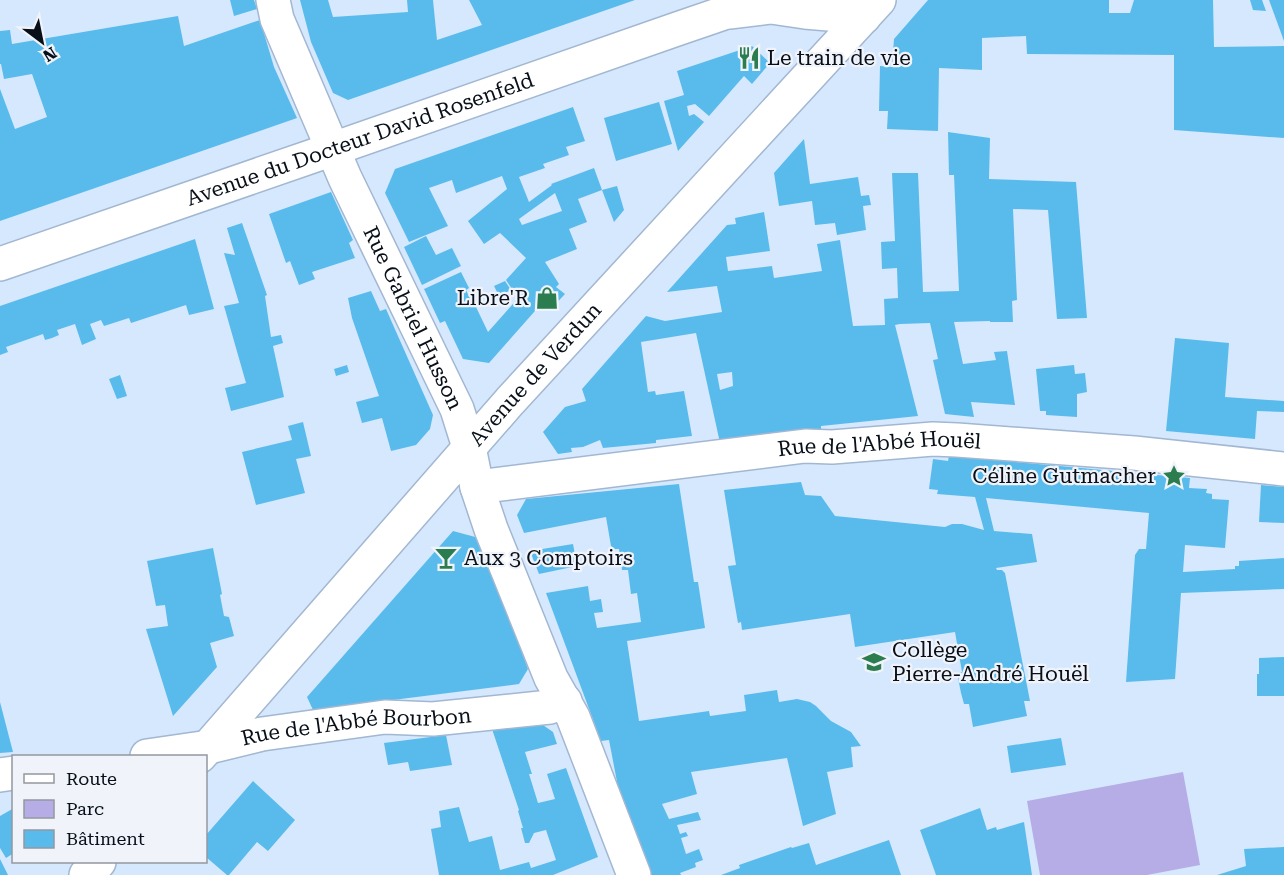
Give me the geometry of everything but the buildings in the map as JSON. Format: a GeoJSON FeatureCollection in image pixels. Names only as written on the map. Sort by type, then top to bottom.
{"type":"FeatureCollection","features":[{"type":"Feature","properties":{"kind":"street","name":"Rue Gabriel Husson"},"geometry":{"type":"LineString","coordinates":[[273,0],[277,19],[333,150],[457,409],[469,447],[477,487],[491,529],[551,678],[573,717],[634,875]]}},
{"type":"Feature","properties":{"kind":"street","name":"Avenue du Docteur David Rosenfeld"},"geometry":{"type":"LineString","coordinates":[[0,264],[721,14],[753,0]]}},
{"type":"Feature","properties":{"kind":"street","name":"Avenue du Docteur David Rosenfeld"},"geometry":{"type":"LineString","coordinates":[[721,14],[771,7],[805,12],[872,8]]}},
{"type":"Feature","properties":{"kind":"street","name":"Avenue de Verdun"},"geometry":{"type":"LineString","coordinates":[[204,752],[469,447],[872,8]]}},
{"type":"Feature","properties":{"kind":"street","name":"Rue de l'Abbé Houël"},"geometry":{"type":"LineString","coordinates":[[477,487],[805,446],[832,447],[933,440],[1134,453],[1284,470]]}},
{"type":"Feature","properties":{"kind":"street","name":"Rue de l'Abbé Bourbon"},"geometry":{"type":"LineString","coordinates":[[161,755],[204,752],[262,734],[385,717],[433,720],[550,707],[565,701]]}},
{"type":"Feature","properties":{"kind":"street"},"geometry":{"type":"LineString","coordinates":[[86,875],[97,863]]}},
{"type":"Feature","properties":{"kind":"green space"},"geometry":{"type":"Polygon","coordinates":[[[1183,772],[1200,865],[1147,875],[1040,875],[1027,801],[1183,772]]]}},
{"type":"Feature","properties":{"kind":"place","name":"Le train de vie"},"geometry":{"type":"Point","coordinates":[749,58]}},
{"type":"Feature","properties":{"kind":"place","name":"Libre'R"},"geometry":{"type":"Point","coordinates":[547,298]}},
{"type":"Feature","properties":{"kind":"place","name":"Céline Gutmacher"},"geometry":{"type":"Point","coordinates":[1174,476]}},
{"type":"Feature","properties":{"kind":"place","name":"Aux 3 Comptoirs"},"geometry":{"type":"Point","coordinates":[446,558]}},
{"type":"Feature","properties":{"kind":"place","name":"Collège Pierre-André Houël"},"geometry":{"type":"Point","coordinates":[874,662]}}]}
